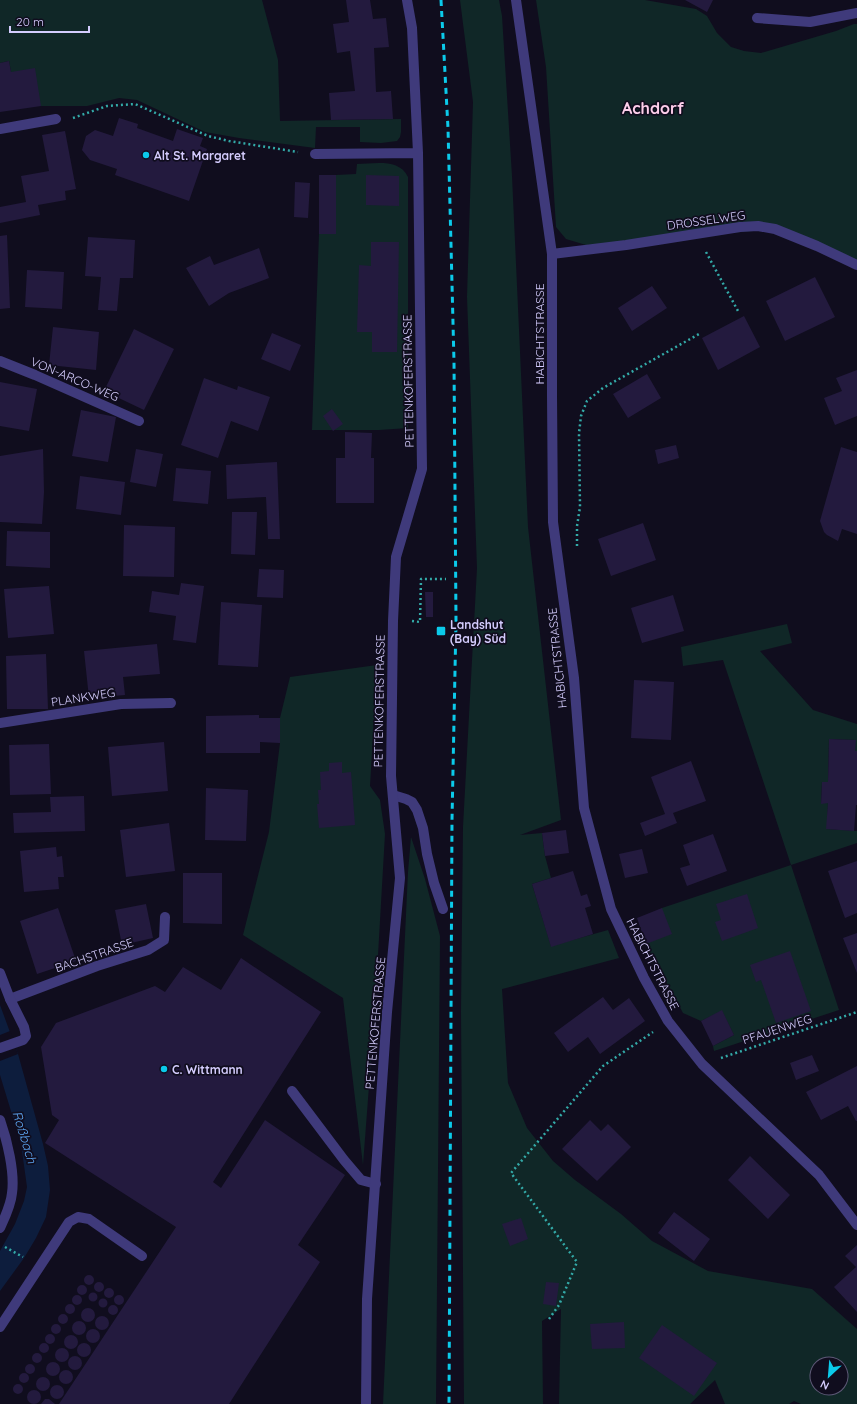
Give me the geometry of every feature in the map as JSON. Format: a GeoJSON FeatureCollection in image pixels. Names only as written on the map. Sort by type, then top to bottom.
{"type":"FeatureCollection","features":[{"type":"Feature","properties":{"kind":"street","name":"PETTENKOFERSTRASSE"},"geometry":{"type":"LineString","coordinates":[[366,1404],[367,1299],[387,1012],[400,878],[390,776],[393,621],[396,557],[422,469],[418,153],[412,28],[407,0]]}},
{"type":"Feature","properties":{"kind":"street","name":"HABICHTSTRASSE"},"geometry":{"type":"LineString","coordinates":[[516,0],[552,254],[554,522],[574,678],[584,808],[611,909],[644,978],[668,1022],[702,1064],[819,1175],[857,1225]]}},
{"type":"Feature","properties":{"kind":"street"},"geometry":{"type":"LineString","coordinates":[[756,18],[810,22],[857,13]]}},
{"type":"Feature","properties":{"kind":"street"},"geometry":{"type":"LineString","coordinates":[[0,129],[56,119]]}},
{"type":"Feature","properties":{"kind":"street"},"geometry":{"type":"LineString","coordinates":[[315,154],[418,153]]}},
{"type":"Feature","properties":{"kind":"street","name":"DROSSELWEG"},"geometry":{"type":"LineString","coordinates":[[552,254],[620,246],[758,226],[775,229],[817,246],[857,265]]}},
{"type":"Feature","properties":{"kind":"street","name":"VON-ARCO-WEG"},"geometry":{"type":"LineString","coordinates":[[0,361],[139,421]]}},
{"type":"Feature","properties":{"kind":"street","name":"PLANKWEG"},"geometry":{"type":"LineString","coordinates":[[0,724],[121,704],[171,703]]}},
{"type":"Feature","properties":{"kind":"street"},"geometry":{"type":"LineString","coordinates":[[393,795],[412,802],[417,810],[423,828],[434,883],[443,909]]}},
{"type":"Feature","properties":{"kind":"street","name":"BACHSTRASSE"},"geometry":{"type":"LineString","coordinates":[[10,999],[97,966],[148,950],[164,940],[165,918]]}},
{"type":"Feature","properties":{"kind":"street"},"geometry":{"type":"LineString","coordinates":[[0,973],[10,999],[24,1027],[26,1036],[23,1040],[0,1048]]}},
{"type":"Feature","properties":{"kind":"street"},"geometry":{"type":"LineString","coordinates":[[292,1091],[361,1180],[376,1184]]}},
{"type":"Feature","properties":{"kind":"street"},"geometry":{"type":"LineString","coordinates":[[0,1120],[5,1135],[13,1180],[12,1194],[8,1209],[0,1228]]}},
{"type":"Feature","properties":{"kind":"street"},"geometry":{"type":"LineString","coordinates":[[0,1327],[69,1222],[78,1217],[89,1219],[142,1256]]}},
{"type":"Feature","properties":{"kind":"path"},"geometry":{"type":"LineString","coordinates":[[76,117],[107,106],[135,104],[208,136],[280,149]]}},
{"type":"Feature","properties":{"kind":"path"},"geometry":{"type":"LineString","coordinates":[[193,135],[194,130]]}},
{"type":"Feature","properties":{"kind":"path"},"geometry":{"type":"LineString","coordinates":[[696,234],[738,311]]}},
{"type":"Feature","properties":{"kind":"path"},"geometry":{"type":"LineString","coordinates":[[577,551],[577,526],[580,506],[579,433],[581,416],[587,401],[603,388],[699,334]]}},
{"type":"Feature","properties":{"kind":"path"},"geometry":{"type":"LineString","coordinates":[[420,622],[421,579],[446,580]]}},
{"type":"Feature","properties":{"kind":"path","name":"PFAUENWEG"},"geometry":{"type":"LineString","coordinates":[[702,1064],[857,1012]]}},
{"type":"Feature","properties":{"kind":"path"},"geometry":{"type":"LineString","coordinates":[[549,1319],[559,1305],[578,1262],[510,1173],[603,1066],[668,1022]]}},
{"type":"Feature","properties":{"kind":"path"},"geometry":{"type":"LineString","coordinates":[[4,1246],[24,1258]]}},
{"type":"Feature","properties":{"kind":"green space"},"geometry":{"type":"Polygon","coordinates":[[[0,0],[262,0],[278,60],[280,121],[401,119],[400,137],[397,141],[381,143],[360,142],[360,127],[316,127],[315,148],[205,132],[137,100],[119,98],[87,106],[41,106],[11,72],[9,61],[0,63],[0,0]]]}},
{"type":"Feature","properties":{"kind":"green space"},"geometry":{"type":"Polygon","coordinates":[[[460,0],[499,0],[502,16],[512,176],[528,527],[561,820],[520,835],[542,833],[545,856],[551,878],[532,884],[551,946],[608,930],[619,958],[502,989],[508,1083],[527,1128],[553,1161],[575,1180],[621,1214],[652,1241],[708,1271],[812,1289],[857,1329],[857,1404],[801,1404],[794,1401],[789,1404],[725,1404],[715,1380],[690,1404],[559,1404],[561,1309],[542,1321],[543,1404],[464,1404],[461,1011],[463,827],[477,568],[467,297],[473,102],[460,0]]]}},
{"type":"Feature","properties":{"kind":"green space"},"geometry":{"type":"Polygon","coordinates":[[[536,0],[645,0],[696,9],[707,16],[717,33],[731,47],[744,51],[761,53],[857,24],[857,265],[775,229],[586,245],[566,239],[556,227],[546,67],[536,0]]]}},
{"type":"Feature","properties":{"kind":"green space"},"geometry":{"type":"Polygon","coordinates":[[[386,163],[399,167],[408,177],[408,428],[379,430],[312,430],[319,234],[336,233],[336,175],[356,174],[357,164],[386,163]]]}},
{"type":"Feature","properties":{"kind":"green space"},"geometry":{"type":"Polygon","coordinates":[[[787,624],[792,643],[760,651],[813,710],[857,724],[857,751],[855,751],[855,740],[829,739],[828,782],[822,782],[821,803],[828,803],[827,829],[857,831],[857,843],[791,865],[723,660],[683,666],[681,647],[787,624]]]}},
{"type":"Feature","properties":{"kind":"green space"},"geometry":{"type":"Polygon","coordinates":[[[377,665],[370,786],[380,800],[385,834],[375,1007],[363,1165],[343,998],[243,935],[269,832],[280,743],[280,718],[290,677],[377,665]]]}},
{"type":"Feature","properties":{"kind":"green space"},"geometry":{"type":"Polygon","coordinates":[[[411,837],[425,879],[440,936],[436,1404],[383,1404],[408,872],[411,837]]]}},
{"type":"Feature","properties":{"kind":"green space"},"geometry":{"type":"Polygon","coordinates":[[[791,865],[839,1010],[714,1051],[713,1046],[734,1035],[722,1011],[701,1021],[683,1013],[646,944],[662,908],[791,865]]]}},
{"type":"Feature","properties":{"kind":"water","name":"Roßbach"},"geometry":{"type":"Polygon","coordinates":[[[0,1005],[18,1054],[43,1144],[48,1166],[50,1190],[46,1217],[36,1238],[24,1258],[0,1291],[0,1251],[15,1224],[24,1201],[27,1187],[21,1144],[0,1075],[0,1005]]]}},
{"type":"Feature","properties":{"kind":"pier"},"geometry":{"type":"Polygon","coordinates":[[[10,1031],[18,1054],[0,1061],[0,1035],[10,1031]]]}},
{"type":"Feature","properties":{"kind":"building"},"geometry":{"type":"Polygon","coordinates":[[[346,0],[370,0],[373,19],[386,18],[389,47],[374,48],[376,92],[391,91],[393,119],[331,120],[329,93],[355,91],[350,51],[337,53],[333,24],[349,22],[346,0]]]}},
{"type":"Feature","properties":{"kind":"building"},"geometry":{"type":"Polygon","coordinates":[[[685,0],[713,0],[707,12],[685,0]]]}},
{"type":"Feature","properties":{"kind":"building"},"geometry":{"type":"Polygon","coordinates":[[[9,61],[11,72],[35,68],[41,106],[0,112],[0,63],[9,61]]]}},
{"type":"Feature","properties":{"kind":"building","name":"Alt St. Margaret"},"geometry":{"type":"Polygon","coordinates":[[[119,118],[138,124],[137,128],[173,141],[177,129],[203,138],[200,146],[207,149],[189,201],[115,175],[117,169],[90,160],[82,150],[86,136],[95,130],[113,136],[119,118]]]}},
{"type":"Feature","properties":{"kind":"building"},"geometry":{"type":"Polygon","coordinates":[[[65,131],[76,189],[65,191],[66,200],[38,205],[40,215],[0,223],[0,207],[26,202],[21,176],[49,171],[42,135],[65,131]]]}},
{"type":"Feature","properties":{"kind":"building"},"geometry":{"type":"Polygon","coordinates":[[[319,175],[336,175],[336,234],[319,234],[319,175]]]}},
{"type":"Feature","properties":{"kind":"building"},"geometry":{"type":"Polygon","coordinates":[[[366,175],[399,176],[399,206],[366,205],[366,175]]]}},
{"type":"Feature","properties":{"kind":"building"},"geometry":{"type":"Polygon","coordinates":[[[295,182],[310,183],[308,218],[294,217],[295,182]]]}},
{"type":"Feature","properties":{"kind":"building"},"geometry":{"type":"Polygon","coordinates":[[[7,235],[10,308],[0,309],[0,236],[7,235]]]}},
{"type":"Feature","properties":{"kind":"building"},"geometry":{"type":"Polygon","coordinates":[[[88,237],[135,240],[133,278],[120,278],[117,311],[98,310],[101,277],[85,276],[88,237]]]}},
{"type":"Feature","properties":{"kind":"building"},"geometry":{"type":"Polygon","coordinates":[[[371,242],[399,242],[397,352],[372,352],[372,332],[357,332],[359,265],[371,266],[371,242]]]}},
{"type":"Feature","properties":{"kind":"building"},"geometry":{"type":"Polygon","coordinates":[[[259,248],[269,278],[229,293],[209,306],[186,268],[210,256],[214,265],[259,248]]]}},
{"type":"Feature","properties":{"kind":"building"},"geometry":{"type":"Polygon","coordinates":[[[27,270],[64,272],[62,309],[25,307],[27,270]]]}},
{"type":"Feature","properties":{"kind":"building"},"geometry":{"type":"Polygon","coordinates":[[[815,277],[835,317],[785,341],[766,301],[815,277]]]}},
{"type":"Feature","properties":{"kind":"building"},"geometry":{"type":"Polygon","coordinates":[[[652,286],[667,308],[632,331],[618,308],[652,286]]]}},
{"type":"Feature","properties":{"kind":"building"},"geometry":{"type":"Polygon","coordinates":[[[744,316],[760,347],[718,370],[702,338],[744,316]]]}},
{"type":"Feature","properties":{"kind":"building"},"geometry":{"type":"Polygon","coordinates":[[[53,327],[99,332],[96,370],[49,365],[53,327]]]}},
{"type":"Feature","properties":{"kind":"building"},"geometry":{"type":"Polygon","coordinates":[[[134,329],[174,349],[144,410],[104,391],[134,329]]]}},
{"type":"Feature","properties":{"kind":"building"},"geometry":{"type":"Polygon","coordinates":[[[272,333],[301,345],[290,371],[261,359],[272,333]]]}},
{"type":"Feature","properties":{"kind":"building"},"geometry":{"type":"Polygon","coordinates":[[[857,370],[857,416],[835,425],[824,398],[842,391],[836,378],[857,370]]]}},
{"type":"Feature","properties":{"kind":"building"},"geometry":{"type":"Polygon","coordinates":[[[647,374],[661,398],[628,418],[613,394],[647,374]]]}},
{"type":"Feature","properties":{"kind":"building"},"geometry":{"type":"Polygon","coordinates":[[[204,378],[237,390],[238,386],[270,397],[258,431],[231,421],[218,458],[181,445],[204,378]]]}},
{"type":"Feature","properties":{"kind":"building"},"geometry":{"type":"Polygon","coordinates":[[[0,382],[37,389],[29,431],[0,426],[0,382]]]}},
{"type":"Feature","properties":{"kind":"building"},"geometry":{"type":"Polygon","coordinates":[[[332,409],[343,424],[333,431],[323,416],[332,409]]]}},
{"type":"Feature","properties":{"kind":"building"},"geometry":{"type":"Polygon","coordinates":[[[81,410],[116,417],[108,462],[72,456],[81,410]]]}},
{"type":"Feature","properties":{"kind":"building"},"geometry":{"type":"Polygon","coordinates":[[[345,432],[372,433],[371,458],[374,458],[374,503],[336,503],[336,458],[345,458],[345,432]]]}},
{"type":"Feature","properties":{"kind":"building"},"geometry":{"type":"Polygon","coordinates":[[[676,445],[679,458],[658,464],[655,450],[676,445]]]}},
{"type":"Feature","properties":{"kind":"building"},"geometry":{"type":"Polygon","coordinates":[[[841,447],[857,452],[857,534],[842,529],[838,541],[824,532],[820,521],[841,447]]]}},
{"type":"Feature","properties":{"kind":"building"},"geometry":{"type":"Polygon","coordinates":[[[43,449],[44,492],[42,524],[0,522],[0,456],[43,449]]]}},
{"type":"Feature","properties":{"kind":"building"},"geometry":{"type":"Polygon","coordinates":[[[136,449],[163,454],[156,487],[130,482],[136,449]]]}},
{"type":"Feature","properties":{"kind":"building"},"geometry":{"type":"Polygon","coordinates":[[[277,462],[280,539],[268,539],[266,497],[227,499],[226,465],[277,462]]]}},
{"type":"Feature","properties":{"kind":"building"},"geometry":{"type":"Polygon","coordinates":[[[176,468],[211,471],[208,504],[173,501],[176,468]]]}},
{"type":"Feature","properties":{"kind":"building"},"geometry":{"type":"Polygon","coordinates":[[[80,476],[125,482],[121,515],[76,509],[80,476]]]}},
{"type":"Feature","properties":{"kind":"building"},"geometry":{"type":"Polygon","coordinates":[[[232,512],[257,512],[255,555],[231,554],[232,512]]]}},
{"type":"Feature","properties":{"kind":"building"},"geometry":{"type":"Polygon","coordinates":[[[643,523],[656,560],[611,576],[598,539],[643,523]]]}},
{"type":"Feature","properties":{"kind":"building"},"geometry":{"type":"Polygon","coordinates":[[[124,525],[175,527],[174,577],[123,576],[124,525]]]}},
{"type":"Feature","properties":{"kind":"building"},"geometry":{"type":"Polygon","coordinates":[[[7,531],[50,532],[50,568],[6,566],[7,531]]]}},
{"type":"Feature","properties":{"kind":"building"},"geometry":{"type":"Polygon","coordinates":[[[259,569],[284,570],[283,598],[257,597],[259,569]]]}},
{"type":"Feature","properties":{"kind":"building"},"geometry":{"type":"Polygon","coordinates":[[[181,583],[204,586],[196,643],[173,640],[176,616],[149,612],[152,591],[179,595],[181,583]]]}},
{"type":"Feature","properties":{"kind":"building"},"geometry":{"type":"Polygon","coordinates":[[[49,586],[54,634],[8,638],[4,589],[49,586]]]}},
{"type":"Feature","properties":{"kind":"building"},"geometry":{"type":"Polygon","coordinates":[[[425,592],[433,592],[433,617],[426,617],[425,592]]]}},
{"type":"Feature","properties":{"kind":"building"},"geometry":{"type":"Polygon","coordinates":[[[673,595],[684,631],[642,643],[631,608],[673,595]]]}},
{"type":"Feature","properties":{"kind":"building"},"geometry":{"type":"Polygon","coordinates":[[[221,602],[262,605],[258,667],[218,665],[221,602]]]}},
{"type":"Feature","properties":{"kind":"building"},"geometry":{"type":"Polygon","coordinates":[[[157,644],[160,674],[123,677],[125,695],[89,698],[84,651],[157,644]]]}},
{"type":"Feature","properties":{"kind":"building"},"geometry":{"type":"Polygon","coordinates":[[[46,654],[48,709],[7,709],[6,656],[46,654]]]}},
{"type":"Feature","properties":{"kind":"building"},"geometry":{"type":"Polygon","coordinates":[[[634,680],[674,682],[671,740],[631,738],[634,680]]]}},
{"type":"Feature","properties":{"kind":"building"},"geometry":{"type":"Polygon","coordinates":[[[259,715],[259,718],[280,718],[280,743],[260,742],[260,753],[206,753],[206,716],[259,715]]]}},
{"type":"Feature","properties":{"kind":"building"},"geometry":{"type":"Polygon","coordinates":[[[829,739],[856,740],[857,805],[854,831],[826,829],[828,803],[821,804],[822,782],[828,782],[829,739]]]}},
{"type":"Feature","properties":{"kind":"building"},"geometry":{"type":"Polygon","coordinates":[[[164,742],[168,791],[112,796],[108,747],[164,742]]]}},
{"type":"Feature","properties":{"kind":"building"},"geometry":{"type":"Polygon","coordinates":[[[49,744],[51,794],[10,795],[9,745],[49,744]]]}},
{"type":"Feature","properties":{"kind":"building"},"geometry":{"type":"Polygon","coordinates":[[[691,761],[706,801],[673,813],[677,823],[645,836],[640,823],[665,814],[651,777],[691,761]]]}},
{"type":"Feature","properties":{"kind":"building"},"geometry":{"type":"Polygon","coordinates":[[[342,762],[342,773],[351,772],[355,825],[319,828],[317,804],[319,804],[318,790],[321,790],[320,772],[329,771],[329,763],[342,762]]]}},
{"type":"Feature","properties":{"kind":"building"},"geometry":{"type":"Polygon","coordinates":[[[206,788],[248,790],[246,841],[205,840],[206,788]]]}},
{"type":"Feature","properties":{"kind":"building"},"geometry":{"type":"Polygon","coordinates":[[[84,796],[85,831],[14,833],[13,813],[51,812],[50,797],[84,796]]]}},
{"type":"Feature","properties":{"kind":"building"},"geometry":{"type":"Polygon","coordinates":[[[169,823],[175,871],[126,877],[120,830],[169,823]]]}},
{"type":"Feature","properties":{"kind":"building"},"geometry":{"type":"Polygon","coordinates":[[[566,830],[569,853],[545,856],[542,833],[566,830]]]}},
{"type":"Feature","properties":{"kind":"building"},"geometry":{"type":"Polygon","coordinates":[[[713,834],[727,871],[687,886],[680,868],[690,865],[683,845],[713,834]]]}},
{"type":"Feature","properties":{"kind":"building"},"geometry":{"type":"Polygon","coordinates":[[[56,847],[57,857],[62,856],[64,877],[58,877],[59,889],[24,892],[20,851],[56,847]]]}},
{"type":"Feature","properties":{"kind":"building"},"geometry":{"type":"Polygon","coordinates":[[[642,849],[648,873],[625,878],[619,854],[642,849]]]}},
{"type":"Feature","properties":{"kind":"building"},"geometry":{"type":"Polygon","coordinates":[[[857,861],[857,913],[845,918],[828,871],[857,861]]]}},
{"type":"Feature","properties":{"kind":"building"},"geometry":{"type":"Polygon","coordinates":[[[573,871],[581,896],[587,894],[591,906],[585,908],[593,934],[551,947],[532,884],[573,871]]]}},
{"type":"Feature","properties":{"kind":"building"},"geometry":{"type":"Polygon","coordinates":[[[183,873],[222,873],[222,924],[183,923],[183,873]]]}},
{"type":"Feature","properties":{"kind":"building"},"geometry":{"type":"Polygon","coordinates":[[[747,894],[758,928],[722,941],[715,922],[721,920],[716,904],[747,894]]]}},
{"type":"Feature","properties":{"kind":"building"},"geometry":{"type":"Polygon","coordinates":[[[146,904],[153,938],[122,945],[115,910],[146,904]]]}},
{"type":"Feature","properties":{"kind":"building"},"geometry":{"type":"Polygon","coordinates":[[[58,908],[76,961],[37,974],[20,921],[58,908]]]}},
{"type":"Feature","properties":{"kind":"building"},"geometry":{"type":"Polygon","coordinates":[[[662,908],[672,934],[646,944],[637,918],[662,908]]]}},
{"type":"Feature","properties":{"kind":"building"},"geometry":{"type":"Polygon","coordinates":[[[857,933],[857,973],[843,938],[857,933]]]}},
{"type":"Feature","properties":{"kind":"building"},"geometry":{"type":"Polygon","coordinates":[[[790,951],[811,1011],[776,1023],[761,980],[756,982],[750,965],[790,951]]]}},
{"type":"Feature","properties":{"kind":"building"},"geometry":{"type":"Polygon","coordinates":[[[241,958],[321,1012],[213,1182],[221,1188],[265,1120],[345,1175],[298,1245],[320,1262],[229,1404],[59,1404],[176,1227],[45,1143],[59,1120],[52,1115],[41,1047],[56,1023],[155,986],[165,992],[183,967],[221,990],[241,958]]]}},
{"type":"Feature","properties":{"kind":"building"},"geometry":{"type":"Polygon","coordinates":[[[603,997],[613,1010],[629,998],[645,1021],[600,1054],[588,1037],[568,1052],[554,1033],[603,997]]]}},
{"type":"Feature","properties":{"kind":"building"},"geometry":{"type":"Polygon","coordinates":[[[722,1010],[734,1035],[713,1046],[701,1021],[722,1010]]]}},
{"type":"Feature","properties":{"kind":"building"},"geometry":{"type":"Polygon","coordinates":[[[812,1055],[819,1071],[796,1080],[790,1063],[812,1055]]]}},
{"type":"Feature","properties":{"kind":"building"},"geometry":{"type":"Polygon","coordinates":[[[857,1066],[857,1121],[848,1106],[821,1120],[806,1092],[857,1066]]]}},
{"type":"Feature","properties":{"kind":"building"},"geometry":{"type":"Polygon","coordinates":[[[590,1120],[601,1131],[608,1124],[631,1147],[597,1181],[562,1149],[590,1120]]]}},
{"type":"Feature","properties":{"kind":"building"},"geometry":{"type":"Polygon","coordinates":[[[750,1156],[790,1195],[768,1219],[728,1180],[750,1156]]]}},
{"type":"Feature","properties":{"kind":"building"},"geometry":{"type":"Polygon","coordinates":[[[674,1212],[710,1239],[694,1261],[658,1233],[674,1212]]]}},
{"type":"Feature","properties":{"kind":"building"},"geometry":{"type":"Polygon","coordinates":[[[521,1218],[528,1239],[510,1246],[502,1224],[521,1218]]]}},
{"type":"Feature","properties":{"kind":"building"},"geometry":{"type":"Polygon","coordinates":[[[857,1245],[857,1312],[834,1287],[856,1267],[845,1256],[857,1245]]]}},
{"type":"Feature","properties":{"kind":"building"},"geometry":{"type":"Polygon","coordinates":[[[89,1275],[94,1280],[89,1285],[84,1280],[89,1275]]]}},
{"type":"Feature","properties":{"kind":"building"},"geometry":{"type":"Polygon","coordinates":[[[99,1282],[104,1287],[99,1292],[94,1287],[99,1282]]]}},
{"type":"Feature","properties":{"kind":"building"},"geometry":{"type":"Polygon","coordinates":[[[546,1282],[559,1283],[556,1306],[543,1304],[546,1282]]]}},
{"type":"Feature","properties":{"kind":"building"},"geometry":{"type":"Polygon","coordinates":[[[82,1285],[87,1290],[82,1295],[77,1290],[82,1285]]]}},
{"type":"Feature","properties":{"kind":"building"},"geometry":{"type":"Polygon","coordinates":[[[109,1288],[114,1293],[109,1298],[104,1293],[109,1288]]]}},
{"type":"Feature","properties":{"kind":"building"},"geometry":{"type":"Polygon","coordinates":[[[93,1292],[98,1297],[93,1302],[88,1297],[93,1292]]]}},
{"type":"Feature","properties":{"kind":"building"},"geometry":{"type":"Polygon","coordinates":[[[77,1295],[82,1300],[77,1305],[72,1300],[77,1295]]]}},
{"type":"Feature","properties":{"kind":"building"},"geometry":{"type":"Polygon","coordinates":[[[119,1295],[124,1300],[119,1305],[114,1300],[119,1295]]]}},
{"type":"Feature","properties":{"kind":"building"},"geometry":{"type":"Polygon","coordinates":[[[103,1298],[108,1303],[103,1308],[98,1303],[103,1298]]]}},
{"type":"Feature","properties":{"kind":"building"},"geometry":{"type":"Polygon","coordinates":[[[70,1304],[75,1309],[70,1314],[65,1309],[70,1304]]]}},
{"type":"Feature","properties":{"kind":"building"},"geometry":{"type":"Polygon","coordinates":[[[113,1305],[118,1310],[113,1315],[108,1310],[113,1305]]]}},
{"type":"Feature","properties":{"kind":"building"},"geometry":{"type":"Polygon","coordinates":[[[88,1308],[93,1310],[95,1315],[93,1320],[88,1322],[83,1320],[81,1315],[83,1310],[88,1308]]]}},
{"type":"Feature","properties":{"kind":"building"},"geometry":{"type":"Polygon","coordinates":[[[63,1314],[68,1319],[63,1324],[58,1319],[63,1314]]]}},
{"type":"Feature","properties":{"kind":"building"},"geometry":{"type":"Polygon","coordinates":[[[102,1316],[107,1318],[109,1323],[107,1328],[102,1330],[97,1328],[95,1323],[97,1318],[102,1316]]]}},
{"type":"Feature","properties":{"kind":"building"},"geometry":{"type":"Polygon","coordinates":[[[79,1321],[84,1323],[86,1328],[84,1333],[79,1335],[74,1333],[72,1328],[74,1323],[79,1321]]]}},
{"type":"Feature","properties":{"kind":"building"},"geometry":{"type":"Polygon","coordinates":[[[624,1322],[625,1348],[592,1349],[590,1324],[624,1322]]]}},
{"type":"Feature","properties":{"kind":"building"},"geometry":{"type":"Polygon","coordinates":[[[56,1324],[61,1329],[56,1334],[51,1329],[56,1324]]]}},
{"type":"Feature","properties":{"kind":"building"},"geometry":{"type":"Polygon","coordinates":[[[662,1325],[717,1363],[694,1396],[639,1358],[662,1325]]]}},
{"type":"Feature","properties":{"kind":"building"},"geometry":{"type":"Polygon","coordinates":[[[93,1329],[98,1331],[100,1336],[98,1341],[93,1343],[88,1341],[86,1336],[88,1331],[93,1329]]]}},
{"type":"Feature","properties":{"kind":"building"},"geometry":{"type":"Polygon","coordinates":[[[50,1334],[55,1339],[50,1344],[45,1339],[50,1334]]]}},
{"type":"Feature","properties":{"kind":"building"},"geometry":{"type":"Polygon","coordinates":[[[71,1335],[76,1337],[78,1342],[76,1347],[71,1349],[66,1347],[64,1342],[66,1337],[71,1335]]]}},
{"type":"Feature","properties":{"kind":"building"},"geometry":{"type":"Polygon","coordinates":[[[44,1343],[49,1348],[44,1353],[39,1348],[44,1343]]]}},
{"type":"Feature","properties":{"kind":"building"},"geometry":{"type":"Polygon","coordinates":[[[84,1343],[89,1345],[91,1350],[89,1355],[84,1357],[79,1355],[77,1350],[79,1345],[84,1343]]]}},
{"type":"Feature","properties":{"kind":"building"},"geometry":{"type":"Polygon","coordinates":[[[62,1348],[67,1350],[69,1355],[67,1360],[62,1362],[57,1360],[55,1355],[57,1350],[62,1348]]]}},
{"type":"Feature","properties":{"kind":"building"},"geometry":{"type":"Polygon","coordinates":[[[37,1353],[42,1358],[37,1363],[32,1358],[37,1353]]]}},
{"type":"Feature","properties":{"kind":"building"},"geometry":{"type":"Polygon","coordinates":[[[75,1356],[80,1358],[82,1363],[80,1368],[75,1370],[70,1368],[68,1363],[70,1358],[75,1356]]]}},
{"type":"Feature","properties":{"kind":"building"},"geometry":{"type":"Polygon","coordinates":[[[53,1362],[58,1364],[60,1369],[58,1374],[53,1376],[48,1374],[46,1369],[48,1364],[53,1362]]]}},
{"type":"Feature","properties":{"kind":"building"},"geometry":{"type":"Polygon","coordinates":[[[30,1364],[35,1369],[30,1374],[25,1369],[30,1364]]]}},
{"type":"Feature","properties":{"kind":"building"},"geometry":{"type":"Polygon","coordinates":[[[66,1370],[71,1372],[73,1377],[71,1382],[66,1384],[61,1382],[59,1377],[61,1372],[66,1370]]]}},
{"type":"Feature","properties":{"kind":"building"},"geometry":{"type":"Polygon","coordinates":[[[24,1373],[29,1378],[24,1383],[19,1378],[24,1373]]]}},
{"type":"Feature","properties":{"kind":"building"},"geometry":{"type":"Polygon","coordinates":[[[43,1377],[48,1379],[50,1384],[48,1389],[43,1391],[38,1389],[36,1384],[38,1379],[43,1377]]]}},
{"type":"Feature","properties":{"kind":"building"},"geometry":{"type":"Polygon","coordinates":[[[18,1384],[23,1389],[18,1394],[13,1389],[18,1384]]]}},
{"type":"Feature","properties":{"kind":"building"},"geometry":{"type":"Polygon","coordinates":[[[57,1385],[62,1387],[64,1392],[62,1397],[57,1399],[52,1397],[50,1392],[52,1387],[57,1385]]]}},
{"type":"Feature","properties":{"kind":"building"},"geometry":{"type":"Polygon","coordinates":[[[34,1390],[39,1392],[41,1397],[39,1402],[34,1404],[29,1402],[27,1397],[29,1392],[34,1390]]]}},
{"type":"Feature","properties":{"kind":"building"},"geometry":{"type":"Polygon","coordinates":[[[45,1399],[49,1399],[55,1404],[41,1404],[45,1399]]]}},
{"type":"Feature","properties":{"kind":"railway"},"geometry":{"type":"LineString","coordinates":[[441,0],[448,128],[454,362],[456,621],[452,820],[449,1404]]}},
{"type":"Feature","properties":{"kind":"place","name":"Alt St. Margaret"},"geometry":{"type":"Point","coordinates":[146,155]}},
{"type":"Feature","properties":{"kind":"place","name":"Landshut (Bay) Süd"},"geometry":{"type":"Point","coordinates":[441,631]}},
{"type":"Feature","properties":{"kind":"place","name":"C. Wittmann"},"geometry":{"type":"Point","coordinates":[164,1069]}},
{"type":"Feature","properties":{"kind":"district","name":"Achdorf"},"geometry":{"type":"Point","coordinates":[653,108]}}]}
